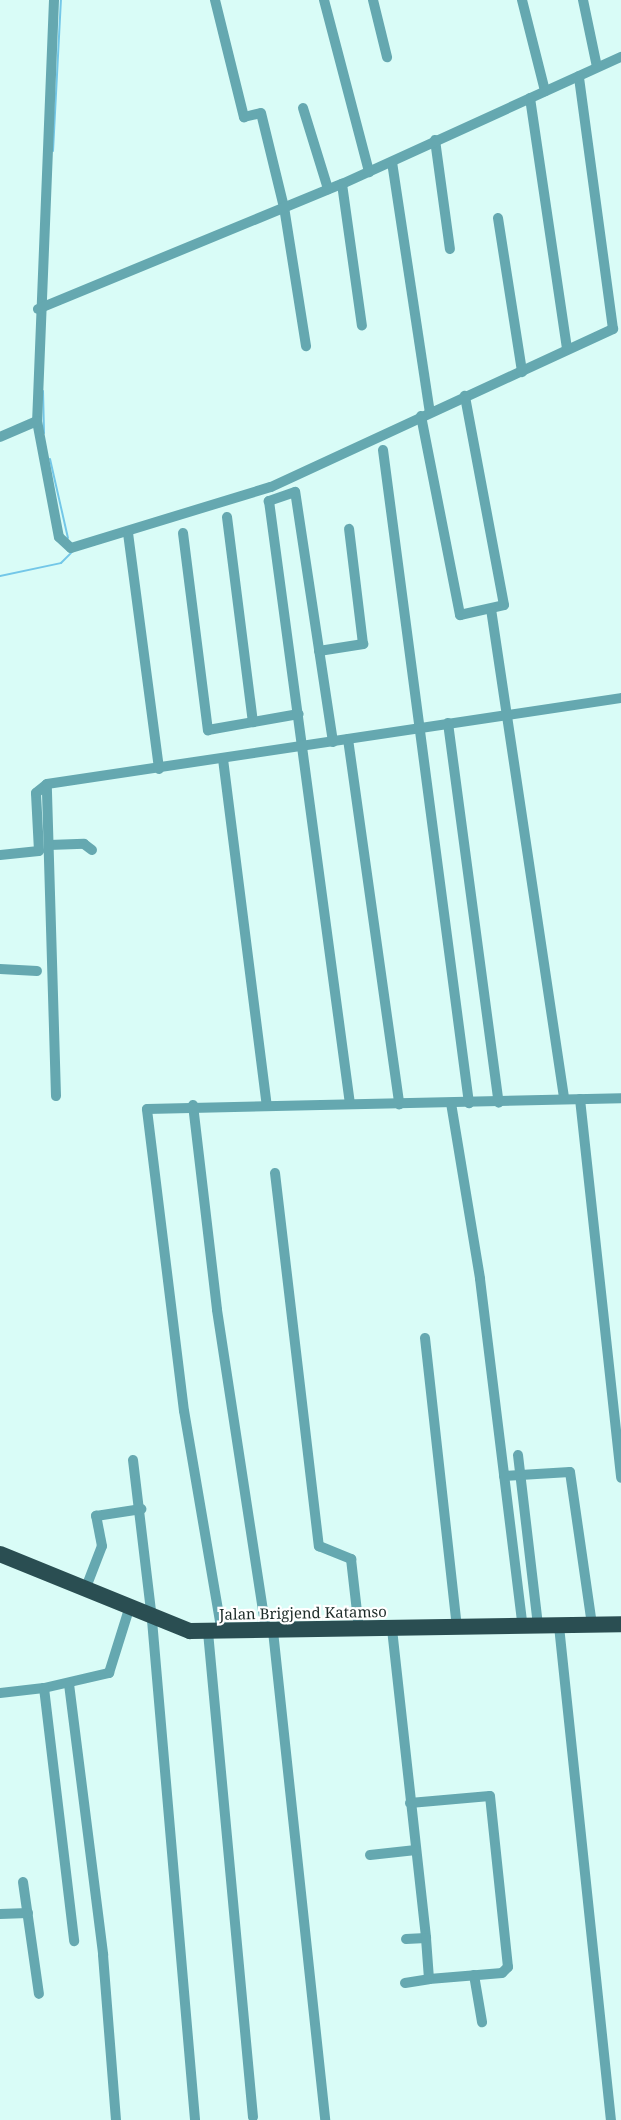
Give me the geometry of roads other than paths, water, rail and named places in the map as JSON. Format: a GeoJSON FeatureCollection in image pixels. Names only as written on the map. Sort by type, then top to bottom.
{"type":"FeatureCollection","features":[{"type":"Feature","properties":{"kind":"highway","name":"Jalan Brigjend Katamso"},"geometry":{"type":"LineString","coordinates":[[0,1554],[152,1620],[215,1632],[621,1624]]}},
{"type":"Feature","properties":{"kind":"street"},"geometry":{"type":"LineString","coordinates":[[54,0],[38,309],[37,421],[63,544],[81,548],[271,487],[465,396],[522,372],[614,324],[579,76]]}},
{"type":"Feature","properties":{"kind":"street"},"geometry":{"type":"LineString","coordinates":[[215,0],[244,117],[261,113],[284,207],[306,346]]}},
{"type":"Feature","properties":{"kind":"street"},"geometry":{"type":"LineString","coordinates":[[324,0],[369,172]]}},
{"type":"Feature","properties":{"kind":"street"},"geometry":{"type":"LineString","coordinates":[[373,0],[387,57]]}},
{"type":"Feature","properties":{"kind":"street"},"geometry":{"type":"LineString","coordinates":[[522,0],[545,91]]}},
{"type":"Feature","properties":{"kind":"street"},"geometry":{"type":"LineString","coordinates":[[583,0],[597,68]]}},
{"type":"Feature","properties":{"kind":"street"},"geometry":{"type":"LineString","coordinates":[[38,309],[342,184],[621,57]]}},
{"type":"Feature","properties":{"kind":"street"},"geometry":{"type":"LineString","coordinates":[[531,98],[567,349]]}},
{"type":"Feature","properties":{"kind":"street"},"geometry":{"type":"LineString","coordinates":[[303,108],[328,189]]}},
{"type":"Feature","properties":{"kind":"street"},"geometry":{"type":"LineString","coordinates":[[435,140],[450,249]]}},
{"type":"Feature","properties":{"kind":"street"},"geometry":{"type":"LineString","coordinates":[[392,162],[426,414],[459,612],[491,609],[506,600],[465,396]]}},
{"type":"Feature","properties":{"kind":"street"},"geometry":{"type":"LineString","coordinates":[[342,184],[362,326]]}},
{"type":"Feature","properties":{"kind":"street"},"geometry":{"type":"LineString","coordinates":[[498,218],[522,372]]}},
{"type":"Feature","properties":{"kind":"street"},"geometry":{"type":"LineString","coordinates":[[0,437],[37,421]]}},
{"type":"Feature","properties":{"kind":"street"},"geometry":{"type":"LineString","coordinates":[[383,450],[469,1103]]}},
{"type":"Feature","properties":{"kind":"street"},"geometry":{"type":"LineString","coordinates":[[333,742],[295,492],[269,501],[304,747],[350,1104]]}},
{"type":"Feature","properties":{"kind":"street"},"geometry":{"type":"LineString","coordinates":[[227,517],[253,722]]}},
{"type":"Feature","properties":{"kind":"street"},"geometry":{"type":"LineString","coordinates":[[319,651],[363,644],[349,529]]}},
{"type":"Feature","properties":{"kind":"street"},"geometry":{"type":"LineString","coordinates":[[128,533],[159,769]]}},
{"type":"Feature","properties":{"kind":"street"},"geometry":{"type":"LineString","coordinates":[[183,533],[208,730],[299,714]]}},
{"type":"Feature","properties":{"kind":"street"},"geometry":{"type":"LineString","coordinates":[[491,609],[510,716],[564,1099]]}},
{"type":"Feature","properties":{"kind":"street"},"geometry":{"type":"LineString","coordinates":[[0,855],[39,851],[36,793],[46,784],[159,769],[621,698]]}},
{"type":"Feature","properties":{"kind":"street"},"geometry":{"type":"LineString","coordinates":[[448,723],[499,1103]]}},
{"type":"Feature","properties":{"kind":"street"},"geometry":{"type":"LineString","coordinates":[[348,739],[399,1104]]}},
{"type":"Feature","properties":{"kind":"street"},"geometry":{"type":"LineString","coordinates":[[223,759],[267,1105]]}},
{"type":"Feature","properties":{"kind":"street"},"geometry":{"type":"LineString","coordinates":[[46,784],[56,1096]]}},
{"type":"Feature","properties":{"kind":"street"},"geometry":{"type":"LineString","coordinates":[[49,845],[84,843],[92,850]]}},
{"type":"Feature","properties":{"kind":"street"},"geometry":{"type":"LineString","coordinates":[[0,969],[37,971]]}},
{"type":"Feature","properties":{"kind":"street"},"geometry":{"type":"LineString","coordinates":[[253,2117],[215,1632],[146,1113],[150,1108],[193,1105],[499,1103],[621,1098]]}},
{"type":"Feature","properties":{"kind":"street"},"geometry":{"type":"LineString","coordinates":[[579,1099],[621,1478]]}},
{"type":"Feature","properties":{"kind":"street"},"geometry":{"type":"LineString","coordinates":[[451,1103],[504,1476],[530,1626]]}},
{"type":"Feature","properties":{"kind":"street"},"geometry":{"type":"LineString","coordinates":[[193,1105],[218,1321],[270,1631],[325,2120]]}},
{"type":"Feature","properties":{"kind":"street"},"geometry":{"type":"LineString","coordinates":[[275,1173],[319,1546],[351,1559],[359,1629]]}},
{"type":"Feature","properties":{"kind":"street"},"geometry":{"type":"LineString","coordinates":[[425,1338],[457,1628]]}},
{"type":"Feature","properties":{"kind":"street"},"geometry":{"type":"LineString","coordinates":[[518,1455],[530,1626]]}},
{"type":"Feature","properties":{"kind":"street"},"geometry":{"type":"LineString","coordinates":[[133,1460],[141,1509],[152,1620],[195,2120]]}},
{"type":"Feature","properties":{"kind":"street"},"geometry":{"type":"LineString","coordinates":[[504,1476],[570,1472],[592,1625]]}},
{"type":"Feature","properties":{"kind":"street"},"geometry":{"type":"LineString","coordinates":[[85,1590],[102,1546],[96,1516],[141,1509]]}},
{"type":"Feature","properties":{"kind":"street"},"geometry":{"type":"LineString","coordinates":[[0,1694],[69,1684],[113,1669],[129,1609]]}},
{"type":"Feature","properties":{"kind":"street"},"geometry":{"type":"LineString","coordinates":[[559,1626],[611,2120]]}},
{"type":"Feature","properties":{"kind":"street"},"geometry":{"type":"LineString","coordinates":[[392,1629],[429,1979]]}},
{"type":"Feature","properties":{"kind":"street"},"geometry":{"type":"LineString","coordinates":[[69,1684],[103,1955],[116,2120]]}},
{"type":"Feature","properties":{"kind":"street"},"geometry":{"type":"LineString","coordinates":[[44,1688],[74,1941]]}},
{"type":"Feature","properties":{"kind":"street"},"geometry":{"type":"LineString","coordinates":[[405,1983],[502,1973],[508,1963],[490,1796],[410,1803]]}},
{"type":"Feature","properties":{"kind":"street"},"geometry":{"type":"LineString","coordinates":[[370,1855],[416,1850]]}},
{"type":"Feature","properties":{"kind":"street"},"geometry":{"type":"LineString","coordinates":[[23,1882],[39,1994]]}},
{"type":"Feature","properties":{"kind":"street"},"geometry":{"type":"LineString","coordinates":[[0,1914],[28,1912]]}},
{"type":"Feature","properties":{"kind":"street"},"geometry":{"type":"LineString","coordinates":[[406,1939],[426,1938]]}},
{"type":"Feature","properties":{"kind":"street"},"geometry":{"type":"LineString","coordinates":[[474,1975],[482,2022]]}},
{"type":"Feature","properties":{"kind":"waterway"},"geometry":{"type":"LineString","coordinates":[[53,151],[61,0]]}},
{"type":"Feature","properties":{"kind":"waterway"},"geometry":{"type":"LineString","coordinates":[[43,391],[44,433]]}},
{"type":"Feature","properties":{"kind":"waterway"},"geometry":{"type":"LineString","coordinates":[[50,459],[68,538]]}},
{"type":"Feature","properties":{"kind":"waterway"},"geometry":{"type":"LineString","coordinates":[[0,576],[61,563],[71,553]]}}]}
